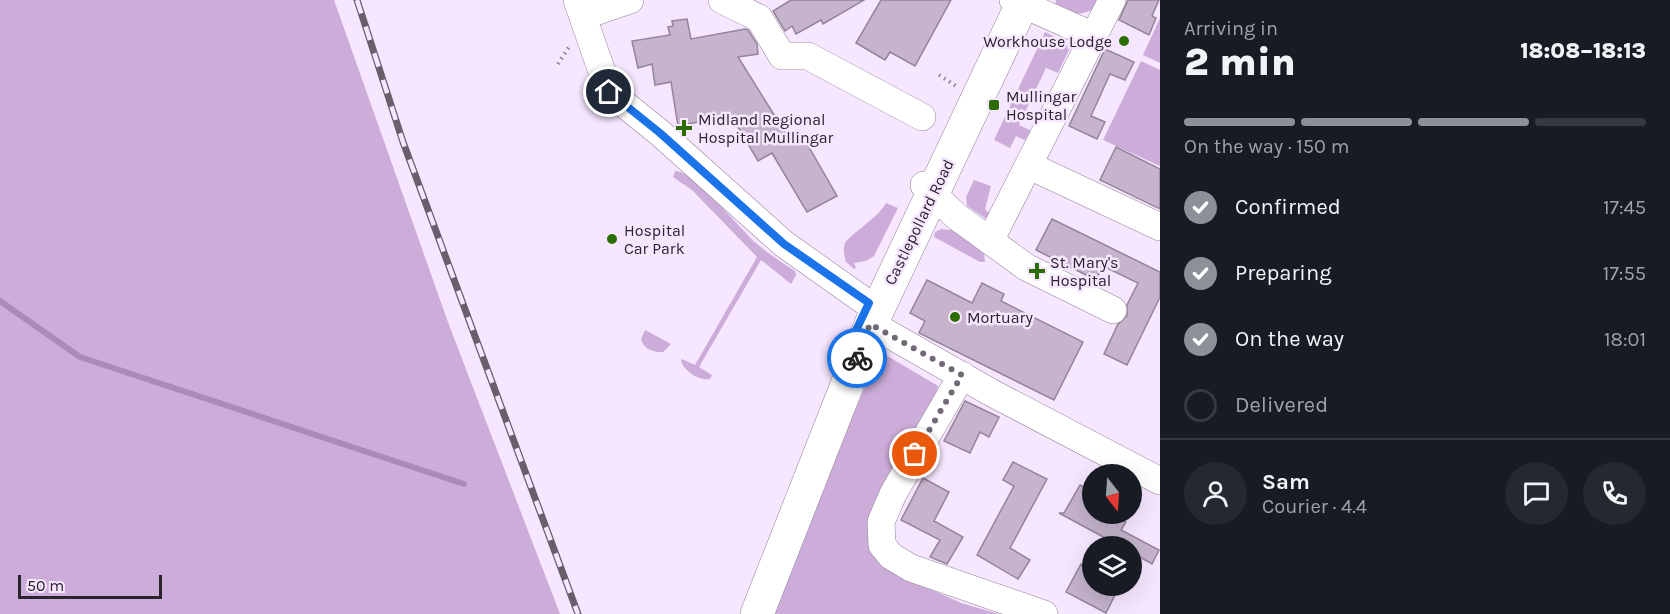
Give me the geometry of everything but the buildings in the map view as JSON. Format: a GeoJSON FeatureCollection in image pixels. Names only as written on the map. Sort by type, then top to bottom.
{"type":"FeatureCollection","features":[{"type":"Feature","properties":{"kind":"main road","name":"Castlepollard Road"},"geometry":{"type":"LineString","coordinates":[[757,614],[850,375],[872,311],[1017,1]]}},
{"type":"Feature","properties":{"kind":"street"},"geometry":{"type":"LineString","coordinates":[[630,0],[580,8],[609,92],[660,133],[784,244],[872,311],[962,375],[1160,481]]}},
{"type":"Feature","properties":{"kind":"street"},"geometry":{"type":"LineString","coordinates":[[722,0],[759,18],[782,56],[808,56],[922,117]]}},
{"type":"Feature","properties":{"kind":"street"},"geometry":{"type":"LineString","coordinates":[[990,241],[1030,166],[1112,0]]}},
{"type":"Feature","properties":{"kind":"street"},"geometry":{"type":"LineString","coordinates":[[1017,1],[1094,36]]}},
{"type":"Feature","properties":{"kind":"street"},"geometry":{"type":"LineString","coordinates":[[1030,166],[1160,227]]}},
{"type":"Feature","properties":{"kind":"street"},"geometry":{"type":"LineString","coordinates":[[929,189],[956,216],[1026,267],[1113,310]]}},
{"type":"Feature","properties":{"kind":"street"},"geometry":{"type":"LineString","coordinates":[[962,375],[893,494],[881,522],[882,545],[891,556],[911,568],[1044,614]]}},
{"type":"Feature","properties":{"kind":"path"},"geometry":{"type":"LineString","coordinates":[[939,75],[959,88]]}},
{"type":"Feature","properties":{"kind":"shaded area"},"geometry":{"type":"Polygon","coordinates":[[[0,0],[334,0],[449,325],[560,614],[0,614],[0,0]]]}},
{"type":"Feature","properties":{"kind":"shaded area"},"geometry":{"type":"Polygon","coordinates":[[[1056,0],[1103,0],[1087,12],[1068,13],[1055,8],[1056,0]]]}},
{"type":"Feature","properties":{"kind":"shaded area"},"geometry":{"type":"Polygon","coordinates":[[[1160,18],[1160,63],[1143,55],[1160,18]]]}},
{"type":"Feature","properties":{"kind":"shaded area"},"geometry":{"type":"Polygon","coordinates":[[[1045,32],[1065,42],[1069,50],[1058,73],[1046,68],[1019,125],[1034,132],[1029,142],[1016,136],[1010,148],[994,140],[1045,32]]]}},
{"type":"Feature","properties":{"kind":"shaded area"},"geometry":{"type":"Polygon","coordinates":[[[1141,61],[1160,70],[1160,166],[1103,140],[1141,61]]]}},
{"type":"Feature","properties":{"kind":"shaded area"},"geometry":{"type":"Polygon","coordinates":[[[675,171],[683,173],[705,190],[757,244],[795,271],[796,275],[791,284],[761,260],[699,367],[712,375],[710,379],[692,374],[681,361],[682,359],[695,365],[757,257],[692,190],[673,177],[675,171]]]}},
{"type":"Feature","properties":{"kind":"shaded area"},"geometry":{"type":"Polygon","coordinates":[[[974,180],[991,186],[985,209],[991,215],[988,220],[967,206],[966,197],[974,180]]]}},
{"type":"Feature","properties":{"kind":"shaded area"},"geometry":{"type":"Polygon","coordinates":[[[886,203],[898,208],[874,256],[866,261],[854,263],[856,268],[854,269],[846,262],[845,243],[886,203]]]}},
{"type":"Feature","properties":{"kind":"shaded area"},"geometry":{"type":"Polygon","coordinates":[[[953,225],[984,254],[985,262],[980,262],[934,237],[935,232],[941,229],[950,230],[953,225]]]}},
{"type":"Feature","properties":{"kind":"shaded area"},"geometry":{"type":"Polygon","coordinates":[[[645,330],[671,344],[663,352],[649,350],[641,339],[645,330]]]}},
{"type":"Feature","properties":{"kind":"shaded area"},"geometry":{"type":"Polygon","coordinates":[[[882,349],[884,354],[938,386],[936,394],[879,502],[897,574],[961,603],[999,614],[772,614],[792,553],[882,349]]]}},
{"type":"Feature","properties":{"kind":"waterway"},"geometry":{"type":"LineString","coordinates":[[0,301],[80,357],[464,484]]}},
{"type":"Feature","properties":{"kind":"railway"},"geometry":{"type":"LineString","coordinates":[[357,0],[403,142],[578,614]]}},
{"type":"Feature","properties":{"kind":"way so far"},"geometry":{"type":"LineString","coordinates":[[857,358],[870,324],[962,375],[915,454]]}},
{"type":"Feature","properties":{"kind":"place","name":"Workhouse Lodge"},"geometry":{"type":"Point","coordinates":[1124,41]}},
{"type":"Feature","properties":{"kind":"place","name":"Mullingar Hospital"},"geometry":{"type":"Point","coordinates":[994,105]}},
{"type":"Feature","properties":{"kind":"place","name":"Midland Regional Hospital Mullingar"},"geometry":{"type":"Point","coordinates":[684,128]}},
{"type":"Feature","properties":{"kind":"place","name":"Hospital Car Park"},"geometry":{"type":"Point","coordinates":[612,239]}},
{"type":"Feature","properties":{"kind":"place","name":"St. Mary's Hospital"},"geometry":{"type":"Point","coordinates":[1037,271]}},
{"type":"Feature","properties":{"kind":"place","name":"Mortuary"},"geometry":{"type":"Point","coordinates":[955,317]}},
{"type":"Feature","properties":{"kind":"route"},"geometry":{"type":"LineString","coordinates":[[609,92],[660,133],[784,244],[869,303],[848,347],[850,375],[857,358]]}}]}
